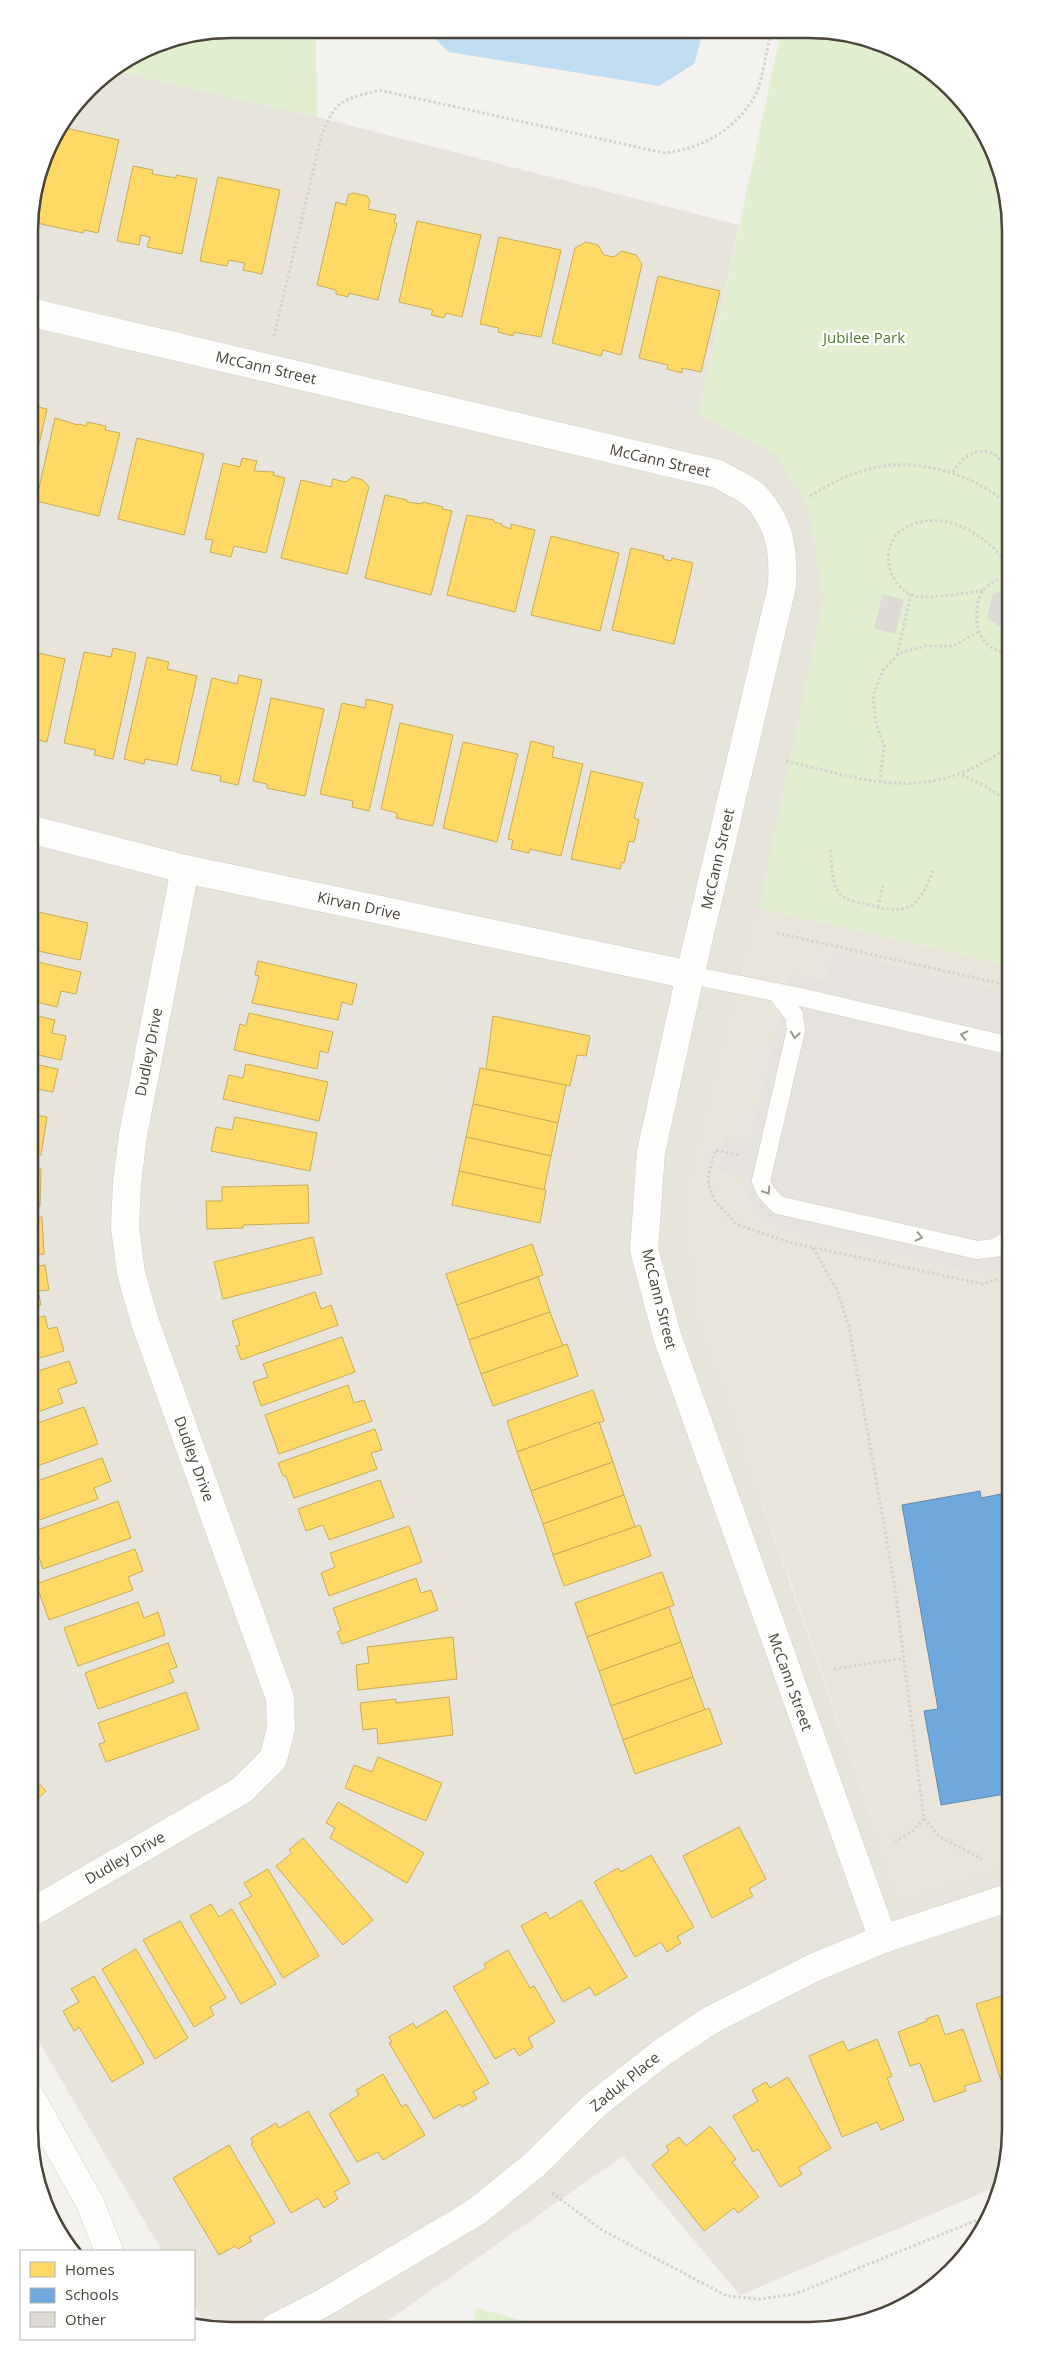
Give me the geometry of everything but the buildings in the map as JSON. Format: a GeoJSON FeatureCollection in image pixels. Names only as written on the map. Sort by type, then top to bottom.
{"type":"FeatureCollection","features":[{"type":"Feature","properties":{"kind":"street","name":"McCann Street"},"geometry":{"type":"LineString","coordinates":[[38,314],[718,474],[754,495],[774,525],[784,558],[782,586],[690,976],[651,1152],[644,1250],[667,1336],[883,1939]]}},
{"type":"Feature","properties":{"kind":"street","name":"Kirvan Drive"},"geometry":{"type":"LineString","coordinates":[[38,831],[185,869],[690,976]]}},
{"type":"Feature","properties":{"kind":"street","name":"Dudley Drive"},"geometry":{"type":"LineString","coordinates":[[38,1909],[242,1790],[273,1759],[281,1729],[280,1698],[145,1322],[131,1273],[125,1227],[133,1135],[185,869]]}},
{"type":"Feature","properties":{"kind":"street","name":"Zaduk Place"},"geometry":{"type":"LineString","coordinates":[[286,2322],[325,2302],[476,2212],[524,2173],[596,2104],[664,2052],[711,2020],[813,1968],[883,1939],[1002,1900]]}},
{"type":"Feature","properties":{"kind":"street"},"geometry":{"type":"LineString","coordinates":[[38,2110],[90,2203],[109,2250]]}},
{"type":"Feature","properties":{"kind":"lane"},"geometry":{"type":"LineString","coordinates":[[690,976],[776,992],[1002,1044]]}},
{"type":"Feature","properties":{"kind":"lane"},"geometry":{"type":"LineString","coordinates":[[776,992],[794,1015],[796,1030],[761,1181],[766,1192],[778,1205],[977,1250],[995,1248],[1002,1244]]}},
{"type":"Feature","properties":{"kind":"path"},"geometry":{"type":"LineString","coordinates":[[267,368],[321,138],[330,113],[346,99],[379,90],[664,153],[677,152],[707,143],[730,127],[756,95],[770,37]]}},
{"type":"Feature","properties":{"kind":"path"},"geometry":{"type":"LineString","coordinates":[[953,472],[960,460],[970,452],[983,450],[994,454],[1002,463]]}},
{"type":"Feature","properties":{"kind":"path"},"geometry":{"type":"LineString","coordinates":[[810,496],[845,476],[878,466],[910,466],[953,472],[978,483],[1001,497]]}},
{"type":"Feature","properties":{"kind":"path"},"geometry":{"type":"LineString","coordinates":[[983,591],[927,597],[911,594],[899,586],[892,577],[888,559],[896,534],[906,526],[918,522],[936,520],[956,523],[986,541],[1002,558]]}},
{"type":"Feature","properties":{"kind":"path"},"geometry":{"type":"LineString","coordinates":[[1002,578],[983,591],[977,602],[978,632],[987,645],[1002,654]]}},
{"type":"Feature","properties":{"kind":"path"},"geometry":{"type":"LineString","coordinates":[[897,655],[911,594]]}},
{"type":"Feature","properties":{"kind":"path"},"geometry":{"type":"LineString","coordinates":[[880,782],[884,746],[876,723],[873,696],[883,670],[897,655],[913,648],[953,646],[978,632]]}},
{"type":"Feature","properties":{"kind":"path"},"geometry":{"type":"LineString","coordinates":[[786,761],[880,782],[917,784],[940,782],[961,775],[1002,751]]}},
{"type":"Feature","properties":{"kind":"path"},"geometry":{"type":"LineString","coordinates":[[961,775],[1002,797]]}},
{"type":"Feature","properties":{"kind":"path"},"geometry":{"type":"LineString","coordinates":[[830,850],[836,888],[840,894],[846,898],[878,907],[898,909],[910,907],[922,895],[933,871]]}},
{"type":"Feature","properties":{"kind":"path"},"geometry":{"type":"LineString","coordinates":[[878,907],[883,886]]}},
{"type":"Feature","properties":{"kind":"path"},"geometry":{"type":"LineString","coordinates":[[777,933],[1002,984]]}},
{"type":"Feature","properties":{"kind":"path"},"geometry":{"type":"LineString","coordinates":[[813,1248],[837,1290],[849,1327],[892,1571],[924,1819],[940,1837],[982,1859]]}},
{"type":"Feature","properties":{"kind":"path"},"geometry":{"type":"LineString","coordinates":[[834,1669],[904,1658]]}},
{"type":"Feature","properties":{"kind":"path"},"geometry":{"type":"LineString","coordinates":[[896,1840],[912,1832],[924,1819]]}},
{"type":"Feature","properties":{"kind":"path"},"geometry":{"type":"LineString","coordinates":[[524,2173],[602,2230],[727,2296],[760,2299],[795,2294],[981,2218]]}},
{"type":"Feature","properties":{"kind":"shaded area"},"geometry":{"type":"Polygon","coordinates":[[[120,72],[317,117],[739,225],[699,413],[779,457],[809,510],[824,599],[759,908],[712,1093],[743,1445],[900,1898],[1002,1864],[1002,2142],[999,2167],[993,2188],[740,2295],[623,2156],[386,2322],[203,2321],[195,2307],[195,2250],[161,2250],[38,2040],[38,218],[44,181],[52,157],[63,134],[85,103],[103,85],[120,72]]]}},
{"type":"Feature","properties":{"kind":"shaded area"},"geometry":{"type":"Polygon","coordinates":[[[759,908],[1002,964],[1002,1864],[900,1898],[743,1445],[696,1316],[684,1197],[759,908]]]}},
{"type":"Feature","properties":{"kind":"shaded area"},"geometry":{"type":"Polygon","coordinates":[[[832,952],[1002,991],[1002,1267],[991,1271],[976,1272],[786,1230],[770,1224],[757,1215],[745,1190],[742,1176],[717,1171],[725,1134],[750,1140],[790,973],[825,981],[832,952]]]}},
{"type":"Feature","properties":{"kind":"green space"},"geometry":{"type":"Polygon","coordinates":[[[230,37],[316,37],[317,117],[120,72],[145,57],[193,41],[230,37]]]}},
{"type":"Feature","properties":{"kind":"green space","name":"Jubilee Park"},"geometry":{"type":"Polygon","coordinates":[[[780,37],[810,37],[847,41],[883,52],[906,63],[937,85],[955,103],[970,123],[988,157],[1001,205],[1002,964],[759,908],[824,599],[809,510],[779,457],[699,413],[780,37]]]}},
{"type":"Feature","properties":{"kind":"green space"},"geometry":{"type":"Polygon","coordinates":[[[476,2308],[528,2322],[473,2322],[476,2308]]]}},
{"type":"Feature","properties":{"kind":"water"},"geometry":{"type":"Polygon","coordinates":[[[433,37],[702,37],[694,64],[659,86],[449,52],[433,37]]]}}]}
